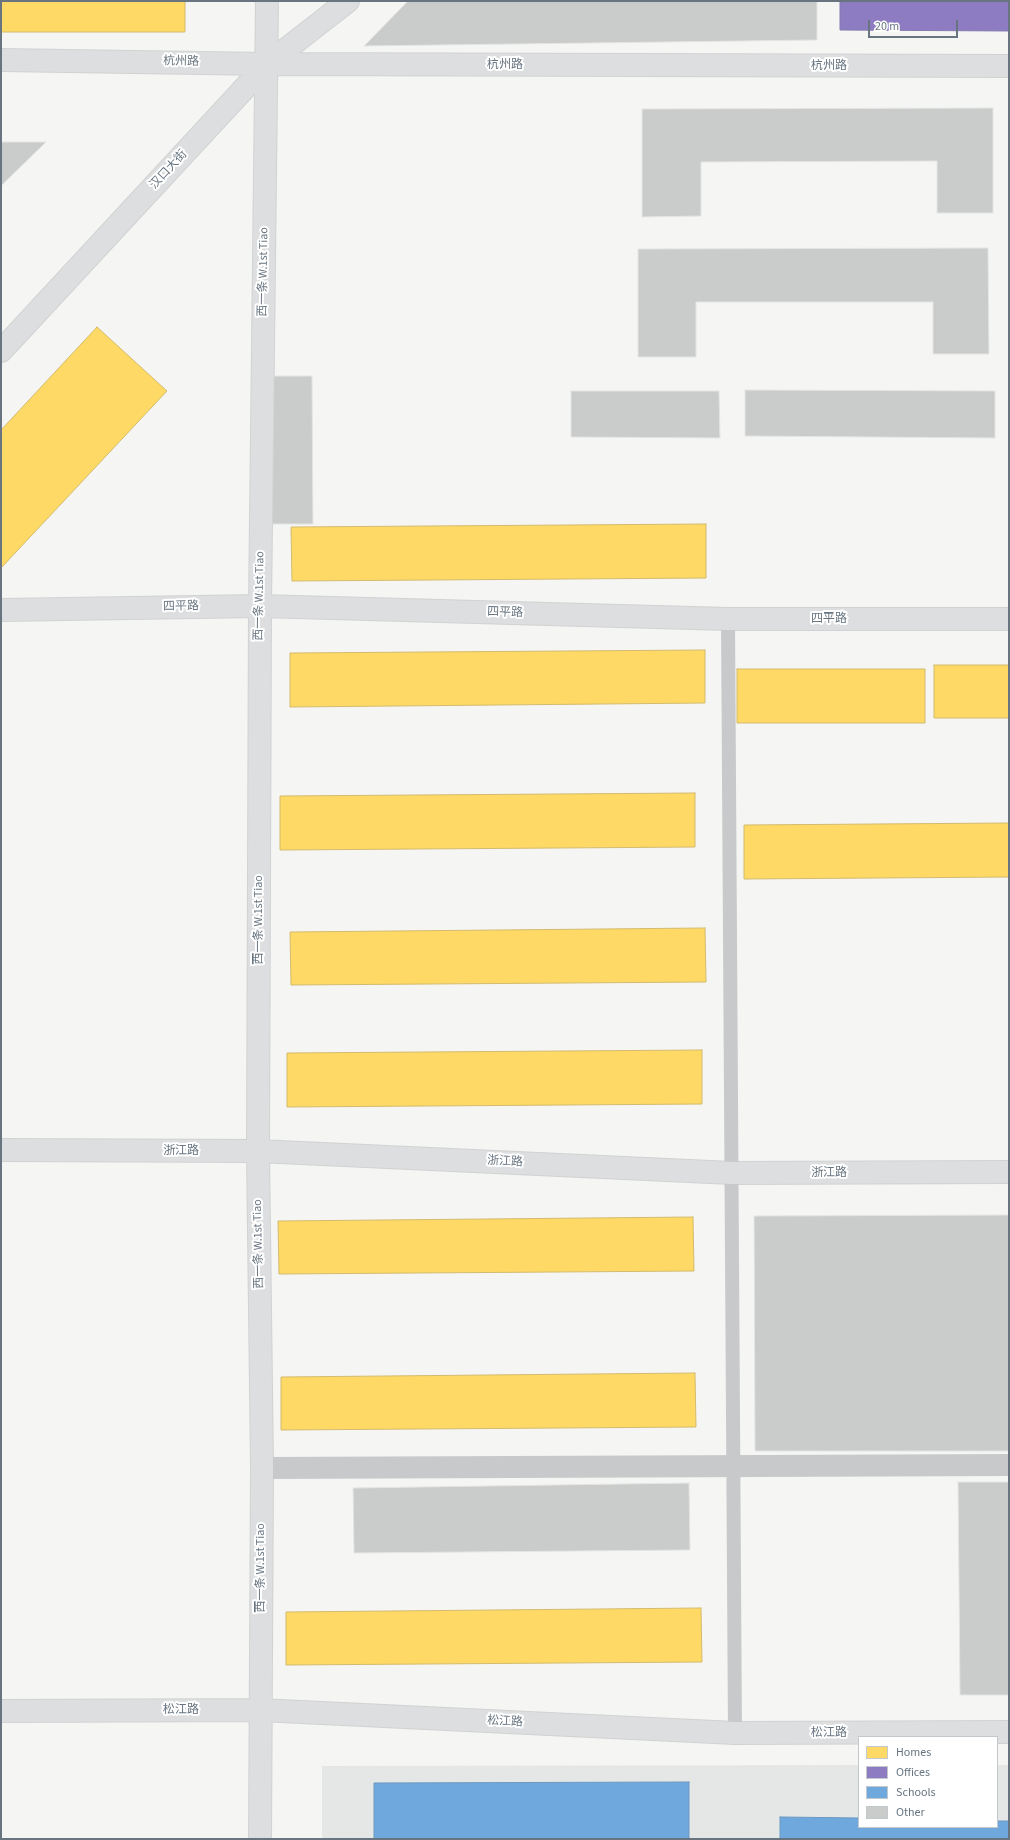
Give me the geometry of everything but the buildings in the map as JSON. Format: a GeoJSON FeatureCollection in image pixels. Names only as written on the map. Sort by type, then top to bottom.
{"type":"FeatureCollection","features":[{"type":"Feature","properties":{"kind":"street","name":"西一条 W.1st Tiao"},"geometry":{"type":"LineString","coordinates":[[260,1839],[262,1468],[258,1151],[260,606],[267,1]]}},
{"type":"Feature","properties":{"kind":"street","name":"汉口大街"},"geometry":{"type":"LineString","coordinates":[[1,351],[267,64],[348,1]]}},
{"type":"Feature","properties":{"kind":"street","name":"杭州路"},"geometry":{"type":"LineString","coordinates":[[1,60],[267,64],[1009,66]]}},
{"type":"Feature","properties":{"kind":"street","name":"四平路"},"geometry":{"type":"LineString","coordinates":[[1,610],[260,606],[728,619],[1009,619]]}},
{"type":"Feature","properties":{"kind":"street","name":"浙江路"},"geometry":{"type":"LineString","coordinates":[[1,1150],[258,1151],[732,1173],[1009,1172]]}},
{"type":"Feature","properties":{"kind":"street"},"geometry":{"type":"LineString","coordinates":[[262,1468],[1009,1465]]}},
{"type":"Feature","properties":{"kind":"street","name":"松江路"},"geometry":{"type":"LineString","coordinates":[[1,1711],[260,1710],[735,1733],[1009,1732]]}},
{"type":"Feature","properties":{"kind":"lane"},"geometry":{"type":"LineString","coordinates":[[728,619],[735,1733]]}},
{"type":"Feature","properties":{"kind":"shaded area"},"geometry":{"type":"Polygon","coordinates":[[[858,1765],[858,1828],[998,1828],[998,1765],[1009,1765],[1009,1839],[322,1839],[322,1766],[858,1765]]]}}]}
